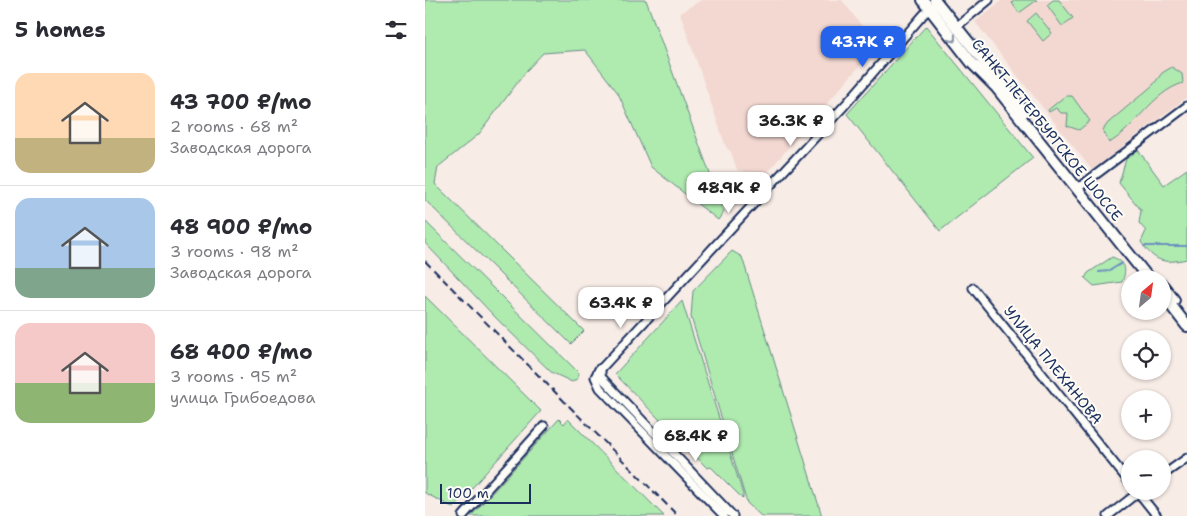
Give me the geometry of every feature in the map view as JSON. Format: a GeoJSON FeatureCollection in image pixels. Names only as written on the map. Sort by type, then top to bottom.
{"type":"FeatureCollection","features":[{"type":"Feature","properties":{"kind":"main road","name":"САНКТ-ПЕТЕРБУРГСКОЕ ШОССЕ"},"geometry":{"type":"LineString","coordinates":[[923,0],[935,4],[956,26],[1150,270]]}},
{"type":"Feature","properties":{"kind":"main road","name":"САНКТ-ПЕТЕРБУРГСКОЕ ШОССЕ"},"geometry":{"type":"LineString","coordinates":[[935,4],[972,63],[996,88],[1038,139],[1142,270]]}},
{"type":"Feature","properties":{"kind":"main road"},"geometry":{"type":"LineString","coordinates":[[1171,296],[1187,316]]}},
{"type":"Feature","properties":{"kind":"main road"},"geometry":{"type":"LineString","coordinates":[[1171,306],[1187,326]]}},
{"type":"Feature","properties":{"kind":"street"},"geometry":{"type":"LineString","coordinates":[[956,26],[989,0]]}},
{"type":"Feature","properties":{"kind":"street"},"geometry":{"type":"LineString","coordinates":[[724,516],[600,388],[595,377],[935,4]]}},
{"type":"Feature","properties":{"kind":"street"},"geometry":{"type":"LineString","coordinates":[[1082,185],[1187,106]]}},
{"type":"Feature","properties":{"kind":"street","name":"УЛИЦА ПЛЕХАНОВА"},"geometry":{"type":"LineString","coordinates":[[973,288],[1121,471]]}},
{"type":"Feature","properties":{"kind":"street"},"geometry":{"type":"LineString","coordinates":[[600,370],[604,380],[733,516]]}},
{"type":"Feature","properties":{"kind":"street"},"geometry":{"type":"LineString","coordinates":[[463,516],[544,426]]}},
{"type":"Feature","properties":{"kind":"street"},"geometry":{"type":"LineString","coordinates":[[1171,469],[1187,458]]}},
{"type":"Feature","properties":{"kind":"street"},"geometry":{"type":"LineString","coordinates":[[1108,516],[1129,500]]}},
{"type":"Feature","properties":{"kind":"street"},"geometry":{"type":"LineString","coordinates":[[1145,500],[1157,516]]}},
{"type":"Feature","properties":{"kind":"shaded area"},"geometry":{"type":"Polygon","coordinates":[[[701,0],[842,0],[877,46],[764,176],[737,170],[731,152],[726,147],[680,13],[701,0]]]}},
{"type":"Feature","properties":{"kind":"shaded area"},"geometry":{"type":"Polygon","coordinates":[[[1002,0],[1187,0],[1187,97],[1092,170],[975,22],[1002,0]]]}},
{"type":"Feature","properties":{"kind":"green space"},"geometry":{"type":"Polygon","coordinates":[[[425,0],[646,0],[724,212],[718,220],[651,167],[618,93],[585,50],[543,53],[527,70],[479,134],[438,167],[435,184],[584,331],[571,344],[425,200],[425,0]]]}},
{"type":"Feature","properties":{"kind":"green space"},"geometry":{"type":"Polygon","coordinates":[[[1015,0],[1037,0],[1019,13],[1012,3],[1015,0]]]}},
{"type":"Feature","properties":{"kind":"green space"},"geometry":{"type":"Polygon","coordinates":[[[1053,0],[1059,0],[1073,18],[1062,26],[1047,5],[1053,0]]]}},
{"type":"Feature","properties":{"kind":"green space"},"geometry":{"type":"Polygon","coordinates":[[[1036,13],[1052,33],[1043,41],[1027,21],[1036,13]]]}},
{"type":"Feature","properties":{"kind":"green space"},"geometry":{"type":"Polygon","coordinates":[[[926,26],[1033,158],[940,231],[847,114],[926,26]]]}},
{"type":"Feature","properties":{"kind":"green space"},"geometry":{"type":"Polygon","coordinates":[[[1172,67],[1182,74],[1183,83],[1162,94],[1119,137],[1109,143],[1103,130],[1108,123],[1153,85],[1162,73],[1172,67]]]}},
{"type":"Feature","properties":{"kind":"green space"},"geometry":{"type":"Polygon","coordinates":[[[1065,96],[1072,96],[1090,121],[1079,130],[1067,126],[1068,113],[1061,113],[1056,108],[1049,112],[1048,110],[1065,96]]]}},
{"type":"Feature","properties":{"kind":"green space"},"geometry":{"type":"Polygon","coordinates":[[[1138,150],[1164,185],[1187,169],[1187,259],[1160,260],[1151,254],[1141,242],[1146,231],[1139,223],[1141,210],[1119,183],[1126,159],[1138,150]]]}},
{"type":"Feature","properties":{"kind":"green space"},"geometry":{"type":"Polygon","coordinates":[[[425,221],[579,373],[578,378],[572,382],[551,372],[496,318],[425,243],[425,221]]]}},
{"type":"Feature","properties":{"kind":"green space"},"geometry":{"type":"Polygon","coordinates":[[[732,251],[742,257],[822,516],[761,516],[747,503],[691,317],[693,291],[732,251]]]}},
{"type":"Feature","properties":{"kind":"green space"},"geometry":{"type":"Polygon","coordinates":[[[1112,257],[1123,264],[1125,270],[1121,270],[1121,282],[1094,286],[1085,278],[1088,273],[1112,257]]]}},
{"type":"Feature","properties":{"kind":"green space"},"geometry":{"type":"Polygon","coordinates":[[[425,296],[541,411],[454,508],[425,493],[425,296]]]}},
{"type":"Feature","properties":{"kind":"green space"},"geometry":{"type":"Polygon","coordinates":[[[682,301],[743,499],[711,467],[707,468],[615,374],[682,301]]]}},
{"type":"Feature","properties":{"kind":"green space"},"geometry":{"type":"Polygon","coordinates":[[[559,419],[564,424],[568,419],[664,516],[471,516],[559,419]]]}},
{"type":"Feature","properties":{"kind":"waterway"},"geometry":{"type":"LineString","coordinates":[[1144,246],[1187,246]]}},
{"type":"Feature","properties":{"kind":"waterway"},"geometry":{"type":"LineString","coordinates":[[1099,272],[1109,271],[1122,263]]}},
{"type":"Feature","properties":{"kind":"railway"},"geometry":{"type":"LineString","coordinates":[[425,261],[678,516]]}}]}
